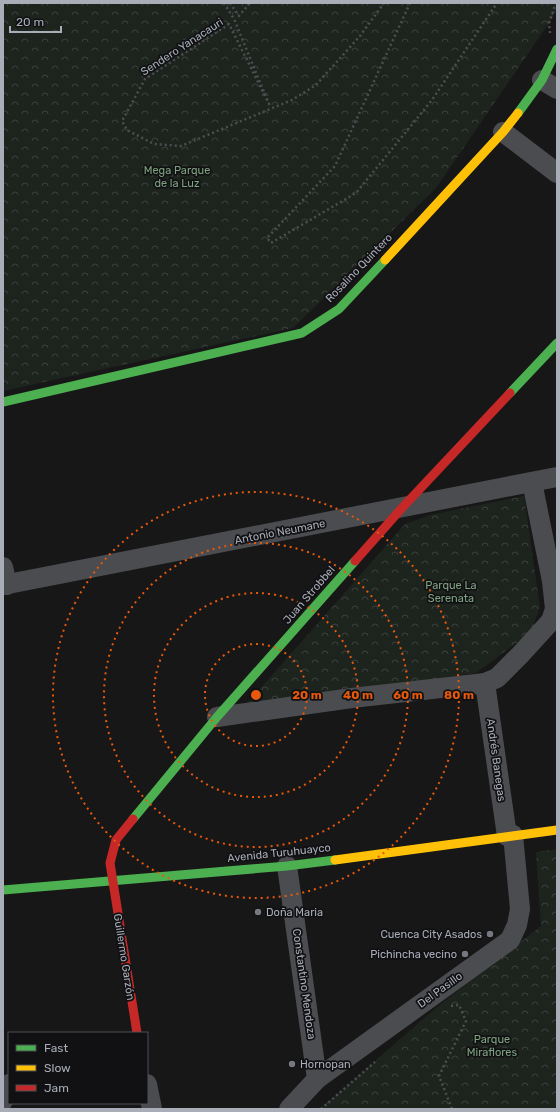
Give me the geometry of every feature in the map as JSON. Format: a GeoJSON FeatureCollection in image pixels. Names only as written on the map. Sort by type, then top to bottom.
{"type":"FeatureCollection","features":[{"type":"Feature","properties":{"kind":"street","name":"Rosalino Quintero"},"geometry":{"type":"LineString","coordinates":[[3,402],[302,332],[339,309],[503,132],[550,85],[556,52]]}},
{"type":"Feature","properties":{"kind":"street"},"geometry":{"type":"LineString","coordinates":[[503,132],[557,173]]}},
{"type":"Feature","properties":{"kind":"street","name":"Juan Strobbel"},"geometry":{"type":"LineString","coordinates":[[112,880],[110,863],[116,840],[217,717],[400,509],[557,343]]}},
{"type":"Feature","properties":{"kind":"street","name":"Antonio Neumane"},"geometry":{"type":"LineString","coordinates":[[4,579],[400,509],[557,477]]}},
{"type":"Feature","properties":{"kind":"street"},"geometry":{"type":"LineString","coordinates":[[217,717],[352,698],[485,683],[497,678],[551,622],[555,609],[552,581],[532,482]]}},
{"type":"Feature","properties":{"kind":"street","name":"Andrés Banegas"},"geometry":{"type":"LineString","coordinates":[[485,683],[510,836]]}},
{"type":"Feature","properties":{"kind":"street","name":"Avenida Turuhuayco"},"geometry":{"type":"LineString","coordinates":[[3,890],[287,866],[557,830]]}},
{"type":"Feature","properties":{"kind":"street","name":"Del Pasillo"},"geometry":{"type":"LineString","coordinates":[[289,1109],[317,1079],[510,940],[517,925],[520,909],[510,836]]}},
{"type":"Feature","properties":{"kind":"street","name":"Constantino Mendoza"},"geometry":{"type":"LineString","coordinates":[[287,866],[317,1079]]}},
{"type":"Feature","properties":{"kind":"street","name":"Guillermo Garzón"},"geometry":{"type":"LineString","coordinates":[[112,880],[137,1032]]}},
{"type":"Feature","properties":{"kind":"street"},"geometry":{"type":"LineString","coordinates":[[3,1101],[8,1087]]}},
{"type":"Feature","properties":{"kind":"street"},"geometry":{"type":"LineString","coordinates":[[148,1089],[152,1109]]}},
{"type":"Feature","properties":{"kind":"path","name":"Sendero Yanacauri"},"geometry":{"type":"LineString","coordinates":[[224,3],[234,19],[269,104],[229,24],[145,79],[122,121],[126,130],[154,144],[181,146],[292,100],[316,85],[360,36],[384,3]]}},
{"type":"Feature","properties":{"kind":"path","name":"Sendero Yanacauri"},"geometry":{"type":"LineString","coordinates":[[230,3],[240,16],[250,3]]}},
{"type":"Feature","properties":{"kind":"path"},"geometry":{"type":"LineString","coordinates":[[410,3],[335,166],[267,238],[271,243],[356,193],[432,100],[497,3]]}},
{"type":"Feature","properties":{"kind":"path"},"geometry":{"type":"LineString","coordinates":[[556,3],[549,23],[556,52]]}},
{"type":"Feature","properties":{"kind":"path"},"geometry":{"type":"LineString","coordinates":[[446,1006],[459,1006],[466,1021],[439,1076],[452,1109]]}},
{"type":"Feature","properties":{"kind":"green space","name":"Mega Parque de la Luz"},"geometry":{"type":"Polygon","coordinates":[[[3,3],[557,3],[557,9],[549,23],[436,188],[293,328],[3,391],[3,3]]]}},
{"type":"Feature","properties":{"kind":"green space","name":"Parque La Serenata"},"geometry":{"type":"Polygon","coordinates":[[[524,496],[540,607],[531,632],[476,673],[244,707],[405,524],[430,515],[524,496]]]}},
{"type":"Feature","properties":{"kind":"green space","name":"Parque Miraflores"},"geometry":{"type":"Polygon","coordinates":[[[557,849],[557,1109],[320,1109],[437,1007],[541,926],[536,852],[557,849]]]}},
{"type":"Feature","properties":{"kind":"traffic: fast"},"geometry":{"type":"LineString","coordinates":[[518,113],[542,80],[557,49]]}},
{"type":"Feature","properties":{"kind":"traffic: fast"},"geometry":{"type":"LineString","coordinates":[[3,402],[302,333],[339,309],[385,260]]}},
{"type":"Feature","properties":{"kind":"traffic: fast"},"geometry":{"type":"LineString","coordinates":[[510,393],[557,343]]}},
{"type":"Feature","properties":{"kind":"traffic: fast"},"geometry":{"type":"LineString","coordinates":[[133,819],[217,717],[355,561]]}},
{"type":"Feature","properties":{"kind":"traffic: fast"},"geometry":{"type":"LineString","coordinates":[[3,890],[287,866],[335,860]]}},
{"type":"Feature","properties":{"kind":"traffic: slow"},"geometry":{"type":"LineString","coordinates":[[385,260],[503,132],[518,113]]}},
{"type":"Feature","properties":{"kind":"traffic: slow"},"geometry":{"type":"LineString","coordinates":[[335,860],[557,830]]}},
{"type":"Feature","properties":{"kind":"traffic: jam"},"geometry":{"type":"LineString","coordinates":[[355,561],[401,509],[510,393]]}},
{"type":"Feature","properties":{"kind":"traffic: jam"},"geometry":{"type":"LineString","coordinates":[[133,819],[116,840],[110,863],[137,1032]]}},
{"type":"Feature","properties":{"kind":"place","name":"Doña Maria"},"geometry":{"type":"Point","coordinates":[258,912]}},
{"type":"Feature","properties":{"kind":"place","name":"Cuenca City Asados"},"geometry":{"type":"Point","coordinates":[490,934]}},
{"type":"Feature","properties":{"kind":"place","name":"Pichincha vecino"},"geometry":{"type":"Point","coordinates":[465,954]}},
{"type":"Feature","properties":{"kind":"place","name":"Hornopan"},"geometry":{"type":"Point","coordinates":[292,1064]}}]}
